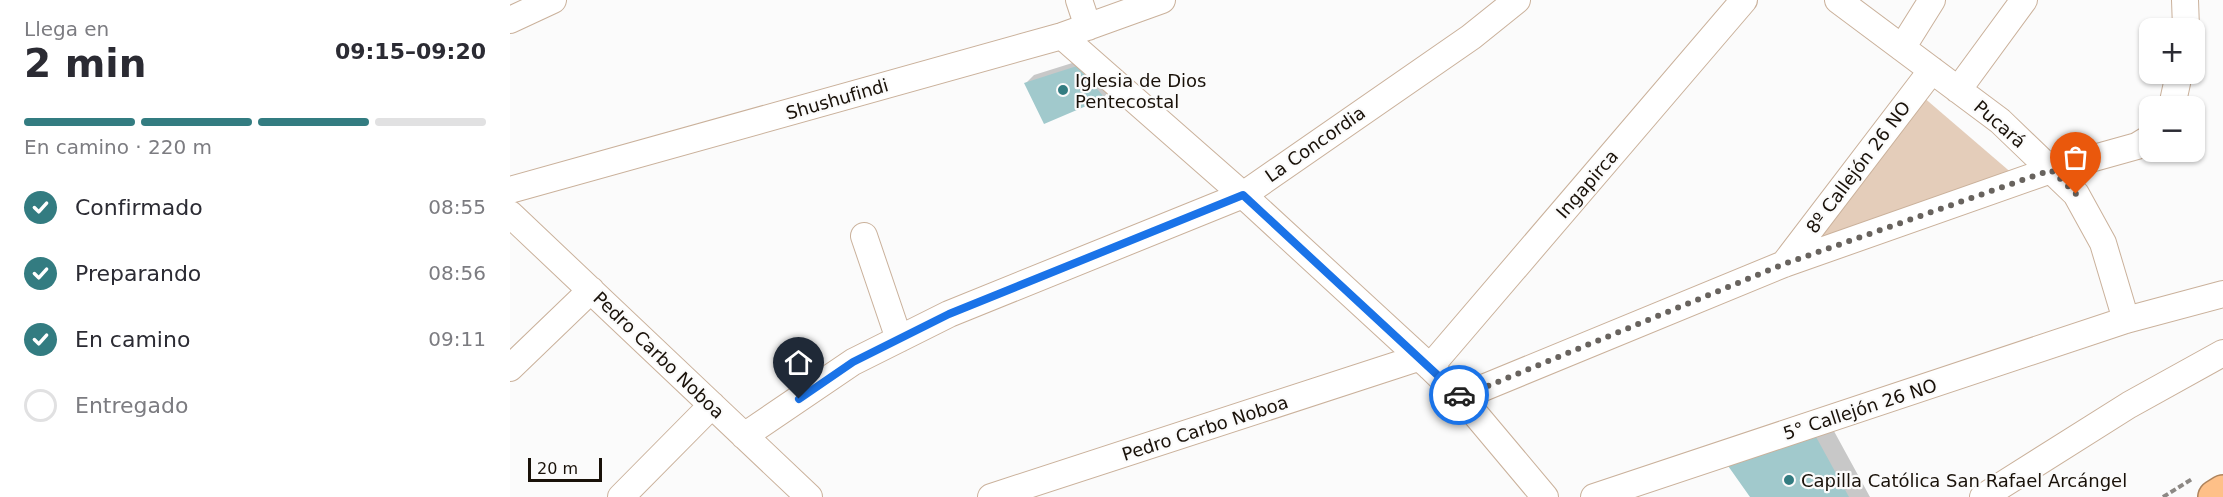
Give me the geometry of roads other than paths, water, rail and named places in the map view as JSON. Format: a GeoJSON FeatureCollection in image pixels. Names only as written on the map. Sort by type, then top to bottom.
{"type":"FeatureCollection","features":[{"type":"Feature","properties":{"kind":"highway"},"geometry":{"type":"LineString","coordinates":[[2216,497],[2223,492]]}},
{"type":"Feature","properties":{"kind":"street"},"geometry":{"type":"LineString","coordinates":[[510,20],[553,0]]}},
{"type":"Feature","properties":{"kind":"street"},"geometry":{"type":"LineString","coordinates":[[1079,0],[1088,27]]}},
{"type":"Feature","properties":{"kind":"street","name":"Shushufindi"},"geometry":{"type":"LineString","coordinates":[[510,190],[1062,36],[1162,0]]}},
{"type":"Feature","properties":{"kind":"street","name":"La Concordia"},"geometry":{"type":"LineString","coordinates":[[744,436],[853,362],[949,314],[1243,195],[1471,37],[1517,0]]}},
{"type":"Feature","properties":{"kind":"street","name":"Ingapirca"},"geometry":{"type":"LineString","coordinates":[[1424,363],[1744,0]]}},
{"type":"Feature","properties":{"kind":"street","name":"Pucará"},"geometry":{"type":"LineString","coordinates":[[1838,0],[2000,121],[2076,194],[2103,243],[2126,320]]}},
{"type":"Feature","properties":{"kind":"street"},"geometry":{"type":"LineString","coordinates":[[1902,48],[1932,0]]}},
{"type":"Feature","properties":{"kind":"street"},"geometry":{"type":"LineString","coordinates":[[1958,90],[2024,0]]}},
{"type":"Feature","properties":{"kind":"street"},"geometry":{"type":"LineString","coordinates":[[2185,0],[2186,18]]}},
{"type":"Feature","properties":{"kind":"street"},"geometry":{"type":"LineString","coordinates":[[1062,36],[1243,195],[1461,397],[1545,497]]}},
{"type":"Feature","properties":{"kind":"street","name":"8º Callejón 26 NO"},"geometry":{"type":"LineString","coordinates":[[1784,264],[1932,70]]}},
{"type":"Feature","properties":{"kind":"street"},"geometry":{"type":"LineString","coordinates":[[1461,397],[1784,264],[2051,170],[2139,145]]}},
{"type":"Feature","properties":{"kind":"street","name":"Pedro Carbo Noboa"},"geometry":{"type":"LineString","coordinates":[[510,214],[809,497]]}},
{"type":"Feature","properties":{"kind":"street"},"geometry":{"type":"LineString","coordinates":[[864,236],[899,339]]}},
{"type":"Feature","properties":{"kind":"street"},"geometry":{"type":"LineString","coordinates":[[510,368],[591,290]]}},
{"type":"Feature","properties":{"kind":"street","name":"5° Callejón 26 NO"},"geometry":{"type":"LineString","coordinates":[[1594,497],[2126,320],[2223,294]]}},
{"type":"Feature","properties":{"kind":"street"},"geometry":{"type":"LineString","coordinates":[[1983,497],[2129,405],[2223,353]]}},
{"type":"Feature","properties":{"kind":"street","name":"Pedro Carbo Noboa"},"geometry":{"type":"LineString","coordinates":[[991,497],[1424,363]]}},
{"type":"Feature","properties":{"kind":"street"},"geometry":{"type":"LineString","coordinates":[[621,497],[712,405]]}},
{"type":"Feature","properties":{"kind":"place","name":"Iglesia de Dios Pentecostal"},"geometry":{"type":"Point","coordinates":[1063,90]}},
{"type":"Feature","properties":{"kind":"place","name":"Capilla Católica San Rafael Arcángel"},"geometry":{"type":"Point","coordinates":[1789,480]}}]}
